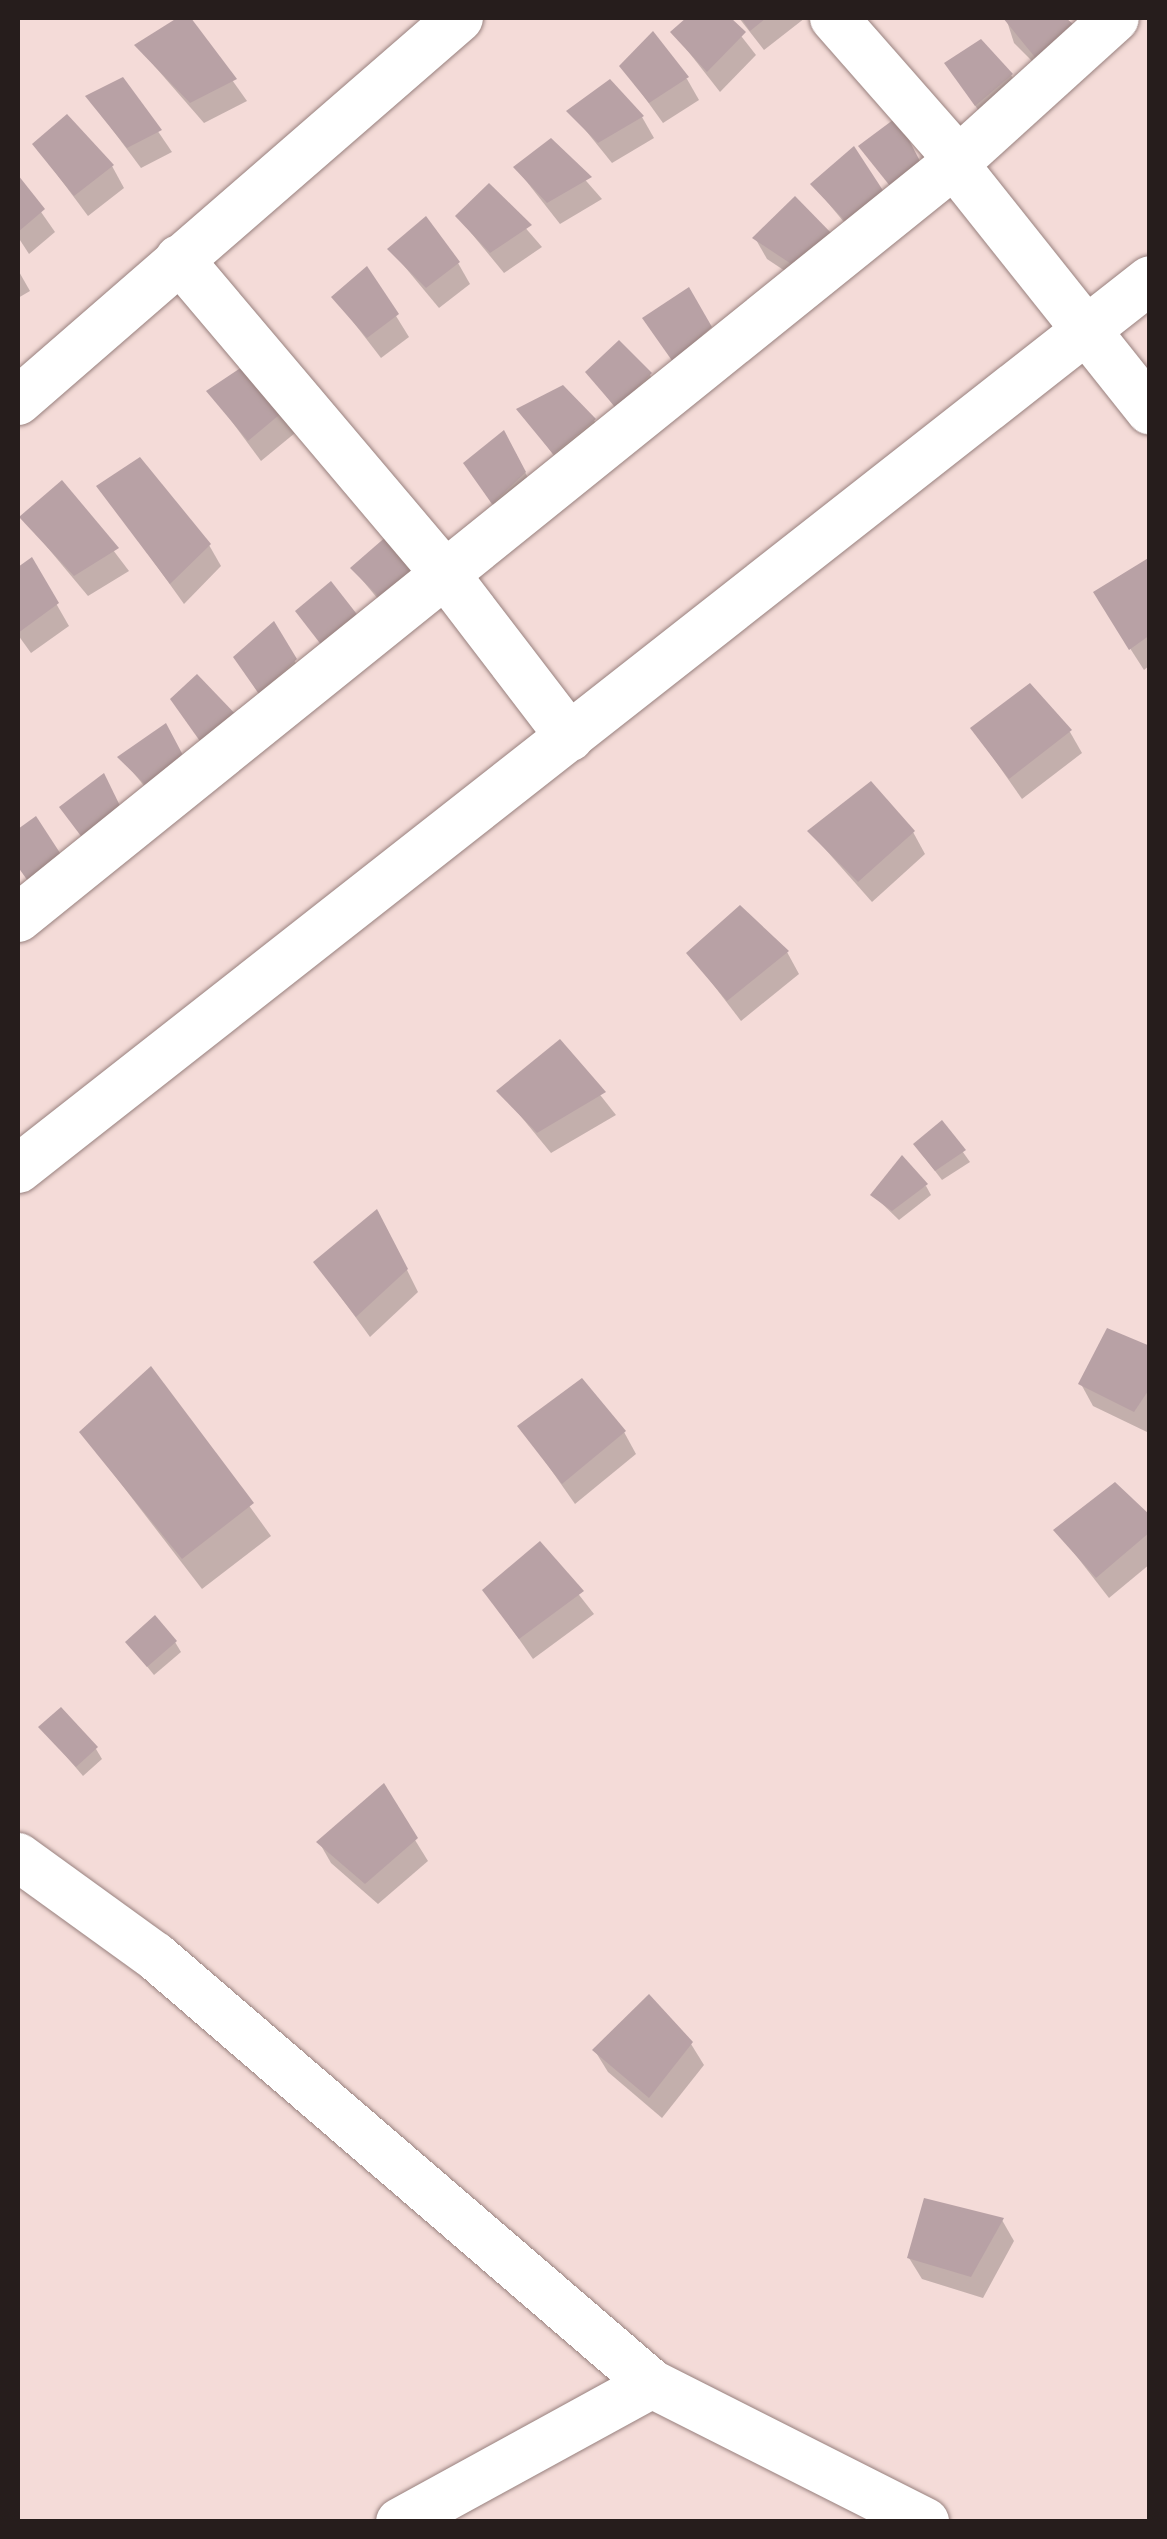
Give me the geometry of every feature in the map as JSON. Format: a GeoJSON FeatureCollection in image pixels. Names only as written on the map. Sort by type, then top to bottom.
{"type":"FeatureCollection","features":[{"type":"Feature","properties":{"kind":"street"},"geometry":{"type":"LineString","coordinates":[[834,18],[956,162],[1150,410]]}},
{"type":"Feature","properties":{"kind":"street"},"geometry":{"type":"LineString","coordinates":[[18,918],[446,575],[680,379],[956,162],[1114,18]]}},
{"type":"Feature","properties":{"kind":"street"},"geometry":{"type":"LineString","coordinates":[[18,401],[179,259],[426,27]]}},
{"type":"Feature","properties":{"kind":"street"},"geometry":{"type":"LineString","coordinates":[[179,259],[446,575],[570,737]]}},
{"type":"Feature","properties":{"kind":"street"},"geometry":{"type":"LineString","coordinates":[[18,1169],[1150,280]]}},
{"type":"Feature","properties":{"kind":"street"},"geometry":{"type":"LineString","coordinates":[[18,1857],[170,1968],[652,2384],[925,2522]]}},
{"type":"Feature","properties":{"kind":"street"},"geometry":{"type":"LineString","coordinates":[[400,2522],[652,2384]]}},
{"type":"Feature","properties":{"kind":"building"},"geometry":{"type":"Polygon","coordinates":[[[177,18],[191,18],[237,79],[190,103],[134,45],[177,18]]]}},
{"type":"Feature","properties":{"kind":"building"},"geometry":{"type":"Polygon","coordinates":[[[686,18],[731,18],[746,32],[707,72],[670,32],[686,18]]]}},
{"type":"Feature","properties":{"kind":"building"},"geometry":{"type":"Polygon","coordinates":[[[741,18],[766,18],[750,31],[741,18]]]}},
{"type":"Feature","properties":{"kind":"building"},"geometry":{"type":"Polygon","coordinates":[[[1003,18],[1066,18],[1073,24],[1038,61],[1003,18]]]}},
{"type":"Feature","properties":{"kind":"building"},"geometry":{"type":"Polygon","coordinates":[[[653,31],[689,77],[649,103],[619,66],[653,31]]]}},
{"type":"Feature","properties":{"kind":"building"},"geometry":{"type":"Polygon","coordinates":[[[981,39],[1013,74],[975,106],[944,63],[981,39]]]}},
{"type":"Feature","properties":{"kind":"building"},"geometry":{"type":"Polygon","coordinates":[[[123,77],[162,130],[127,148],[85,96],[123,77]]]}},
{"type":"Feature","properties":{"kind":"building"},"geometry":{"type":"Polygon","coordinates":[[[610,79],[644,116],[598,143],[566,111],[610,79]]]}},
{"type":"Feature","properties":{"kind":"building"},"geometry":{"type":"Polygon","coordinates":[[[67,114],[114,165],[74,196],[32,144],[67,114]]]}},
{"type":"Feature","properties":{"kind":"building"},"geometry":{"type":"Polygon","coordinates":[[[897,117],[921,163],[890,186],[858,146],[897,117]]]}},
{"type":"Feature","properties":{"kind":"building"},"geometry":{"type":"Polygon","coordinates":[[[551,138],[592,177],[547,203],[513,167],[551,138]]]}},
{"type":"Feature","properties":{"kind":"building"},"geometry":{"type":"Polygon","coordinates":[[[854,146],[884,192],[850,226],[810,184],[854,146]]]}},
{"type":"Feature","properties":{"kind":"building"},"geometry":{"type":"Polygon","coordinates":[[[18,175],[45,209],[18,232],[18,175]]]}},
{"type":"Feature","properties":{"kind":"building"},"geometry":{"type":"Polygon","coordinates":[[[489,183],[532,225],[490,253],[455,216],[489,183]]]}},
{"type":"Feature","properties":{"kind":"building"},"geometry":{"type":"Polygon","coordinates":[[[795,196],[836,238],[802,271],[752,238],[795,196]]]}},
{"type":"Feature","properties":{"kind":"building"},"geometry":{"type":"Polygon","coordinates":[[[426,216],[460,262],[426,288],[387,249],[426,216]]]}},
{"type":"Feature","properties":{"kind":"building"},"geometry":{"type":"Polygon","coordinates":[[[367,266],[399,314],[367,338],[331,297],[367,266]]]}},
{"type":"Feature","properties":{"kind":"building"},"geometry":{"type":"Polygon","coordinates":[[[689,287],[712,327],[673,362],[642,318],[689,287]]]}},
{"type":"Feature","properties":{"kind":"building"},"geometry":{"type":"Polygon","coordinates":[[[619,340],[652,373],[616,408],[585,372],[619,340]]]}},
{"type":"Feature","properties":{"kind":"building"},"geometry":{"type":"Polygon","coordinates":[[[251,361],[285,410],[248,441],[206,391],[251,361]]]}},
{"type":"Feature","properties":{"kind":"building"},"geometry":{"type":"Polygon","coordinates":[[[563,385],[596,419],[553,454],[516,409],[563,385]]]}},
{"type":"Feature","properties":{"kind":"building"},"geometry":{"type":"Polygon","coordinates":[[[504,430],[526,472],[492,504],[463,463],[504,430]]]}},
{"type":"Feature","properties":{"kind":"building"},"geometry":{"type":"Polygon","coordinates":[[[140,457],[211,544],[170,584],[96,486],[140,457]]]}},
{"type":"Feature","properties":{"kind":"building"},"geometry":{"type":"Polygon","coordinates":[[[62,480],[119,548],[74,576],[19,517],[62,480]]]}},
{"type":"Feature","properties":{"kind":"building"},"geometry":{"type":"Polygon","coordinates":[[[396,528],[421,571],[385,603],[350,568],[396,528]]]}},
{"type":"Feature","properties":{"kind":"building"},"geometry":{"type":"Polygon","coordinates":[[[32,557],[59,603],[18,633],[18,567],[32,557]]]}},
{"type":"Feature","properties":{"kind":"building"},"geometry":{"type":"Polygon","coordinates":[[[1150,557],[1150,635],[1129,650],[1093,592],[1150,557]]]}},
{"type":"Feature","properties":{"kind":"building"},"geometry":{"type":"Polygon","coordinates":[[[331,581],[363,622],[326,651],[295,611],[331,581]]]}},
{"type":"Feature","properties":{"kind":"building"},"geometry":{"type":"Polygon","coordinates":[[[274,621],[297,659],[259,694],[233,657],[274,621]]]}},
{"type":"Feature","properties":{"kind":"building"},"geometry":{"type":"Polygon","coordinates":[[[197,674],[243,722],[202,744],[170,699],[197,674]]]}},
{"type":"Feature","properties":{"kind":"building"},"geometry":{"type":"Polygon","coordinates":[[[1030,683],[1072,730],[1009,779],[970,728],[1030,683]]]}},
{"type":"Feature","properties":{"kind":"building"},"geometry":{"type":"Polygon","coordinates":[[[166,723],[185,759],[153,792],[117,757],[166,723]]]}},
{"type":"Feature","properties":{"kind":"building"},"geometry":{"type":"Polygon","coordinates":[[[104,773],[125,816],[87,844],[59,807],[104,773]]]}},
{"type":"Feature","properties":{"kind":"building"},"geometry":{"type":"Polygon","coordinates":[[[871,781],[915,831],[858,882],[807,831],[871,781]]]}},
{"type":"Feature","properties":{"kind":"building"},"geometry":{"type":"Polygon","coordinates":[[[36,816],[62,856],[30,884],[18,867],[18,829],[36,816]]]}},
{"type":"Feature","properties":{"kind":"building"},"geometry":{"type":"Polygon","coordinates":[[[740,905],[789,951],[727,1001],[686,953],[740,905]]]}},
{"type":"Feature","properties":{"kind":"building"},"geometry":{"type":"Polygon","coordinates":[[[560,1039],[606,1092],[537,1133],[496,1091],[560,1039]]]}},
{"type":"Feature","properties":{"kind":"building"},"geometry":{"type":"Polygon","coordinates":[[[942,1120],[966,1150],[935,1171],[913,1144],[942,1120]]]}},
{"type":"Feature","properties":{"kind":"building"},"geometry":{"type":"Polygon","coordinates":[[[902,1155],[928,1184],[892,1211],[870,1195],[902,1155]]]}},
{"type":"Feature","properties":{"kind":"building"},"geometry":{"type":"Polygon","coordinates":[[[377,1209],[408,1269],[356,1317],[313,1262],[377,1209]]]}},
{"type":"Feature","properties":{"kind":"building"},"geometry":{"type":"Polygon","coordinates":[[[1107,1328],[1150,1346],[1150,1388],[1134,1412],[1078,1384],[1107,1328]]]}},
{"type":"Feature","properties":{"kind":"building"},"geometry":{"type":"Polygon","coordinates":[[[151,1366],[254,1503],[182,1559],[79,1432],[151,1366]]]}},
{"type":"Feature","properties":{"kind":"building"},"geometry":{"type":"Polygon","coordinates":[[[582,1378],[626,1431],[562,1484],[517,1426],[582,1378]]]}},
{"type":"Feature","properties":{"kind":"building"},"geometry":{"type":"Polygon","coordinates":[[[1115,1482],[1150,1515],[1150,1532],[1096,1578],[1053,1530],[1115,1482]]]}},
{"type":"Feature","properties":{"kind":"building"},"geometry":{"type":"Polygon","coordinates":[[[540,1541],[584,1591],[519,1639],[482,1590],[540,1541]]]}},
{"type":"Feature","properties":{"kind":"building"},"geometry":{"type":"Polygon","coordinates":[[[155,1615],[177,1641],[147,1667],[125,1642],[155,1615]]]}},
{"type":"Feature","properties":{"kind":"building"},"geometry":{"type":"Polygon","coordinates":[[[61,1707],[98,1747],[76,1767],[38,1727],[61,1707]]]}},
{"type":"Feature","properties":{"kind":"building"},"geometry":{"type":"Polygon","coordinates":[[[384,1783],[418,1838],[365,1884],[316,1842],[384,1783]]]}},
{"type":"Feature","properties":{"kind":"building"},"geometry":{"type":"Polygon","coordinates":[[[649,1994],[693,2042],[649,2098],[592,2050],[649,1994]]]}},
{"type":"Feature","properties":{"kind":"building"},"geometry":{"type":"Polygon","coordinates":[[[924,2198],[1004,2218],[971,2277],[907,2258],[924,2198]]]}}]}
